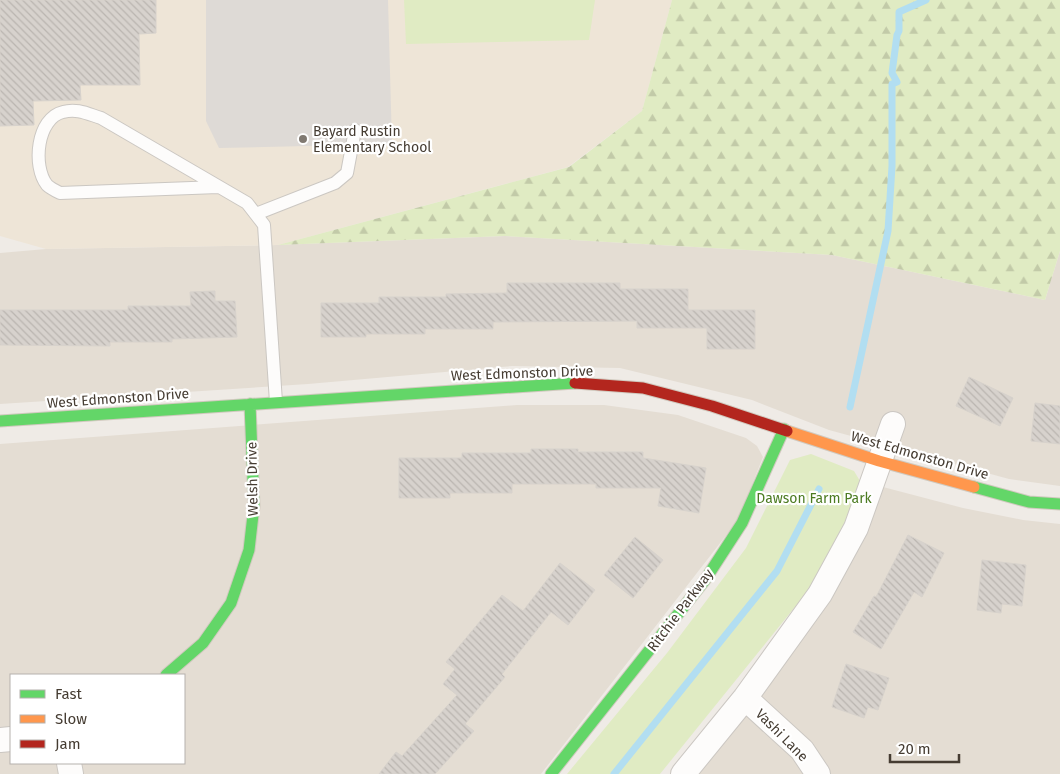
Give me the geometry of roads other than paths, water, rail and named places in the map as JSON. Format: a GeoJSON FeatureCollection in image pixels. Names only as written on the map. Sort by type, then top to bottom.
{"type":"FeatureCollection","features":[{"type":"Feature","properties":{"kind":"street","name":"West Edmonston Drive"},"geometry":{"type":"LineString","coordinates":[[0,421],[572,384],[643,388],[712,406],[879,461],[1030,502],[1060,504]]}},
{"type":"Feature","properties":{"kind":"street","name":"Welsh Drive"},"geometry":{"type":"LineString","coordinates":[[167,674],[203,643],[231,603],[249,550],[254,506],[250,404]]}},
{"type":"Feature","properties":{"kind":"street"},"geometry":{"type":"LineString","coordinates":[[683,774],[745,698],[820,594],[856,528],[893,424]]}},
{"type":"Feature","properties":{"kind":"street","name":"Ritchie Parkway"},"geometry":{"type":"LineString","coordinates":[[551,774],[705,580],[742,523],[784,430]]}},
{"type":"Feature","properties":{"kind":"street","name":"Vashi Lane"},"geometry":{"type":"LineString","coordinates":[[745,698],[802,750],[818,774]]}},
{"type":"Feature","properties":{"kind":"lane"},"geometry":{"type":"LineString","coordinates":[[218,187],[60,193],[47,185],[38,166],[39,147],[46,123],[61,112],[78,110],[101,118],[247,203],[264,225],[276,402]]}},
{"type":"Feature","properties":{"kind":"lane"},"geometry":{"type":"LineString","coordinates":[[256,214],[335,183],[347,173],[356,130]]}},
{"type":"Feature","properties":{"kind":"waterway"},"geometry":{"type":"LineString","coordinates":[[850,407],[888,231],[892,166],[892,84],[897,82],[892,73],[899,31],[899,12],[926,0]]}},
{"type":"Feature","properties":{"kind":"waterway"},"geometry":{"type":"LineString","coordinates":[[614,774],[777,571],[819,489]]}},
{"type":"Feature","properties":{"kind":"place","name":"Bayard Rustin Elementary School"},"geometry":{"type":"Point","coordinates":[303,139]}},
{"type":"Feature","properties":{"kind":"park label","name":"Dawson Farm Park"},"geometry":{"type":"Point","coordinates":[814,498]}}]}
